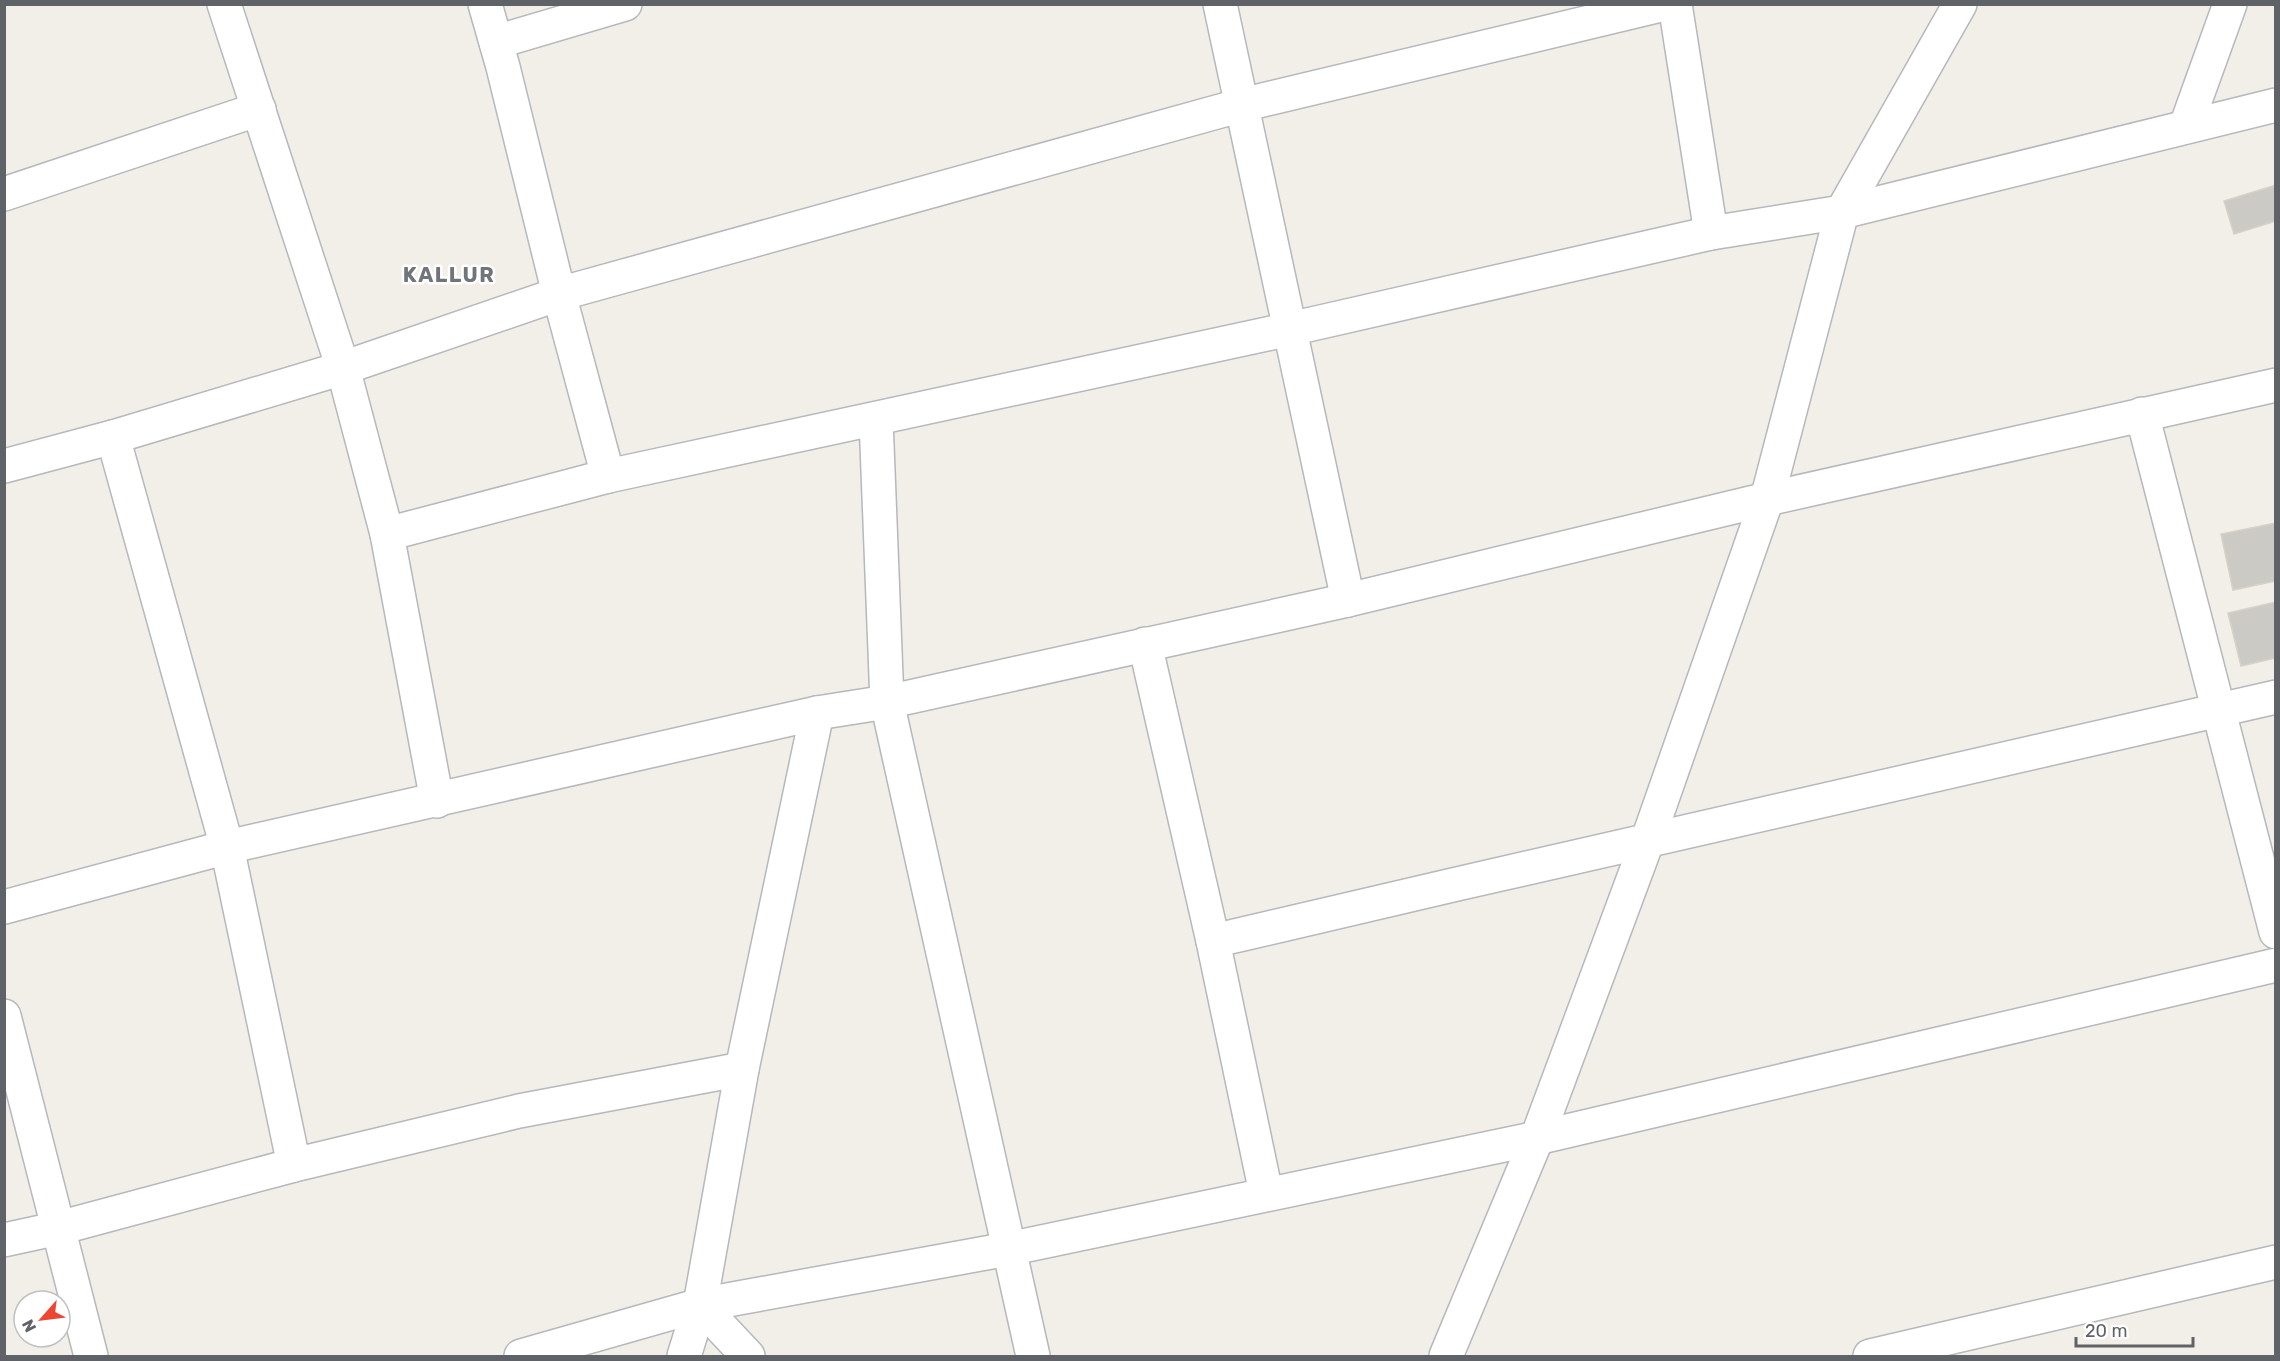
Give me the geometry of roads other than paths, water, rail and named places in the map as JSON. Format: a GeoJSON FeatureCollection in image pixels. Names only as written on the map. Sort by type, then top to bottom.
{"type":"FeatureCollection","features":[{"type":"Feature","properties":{"kind":"street"},"geometry":{"type":"LineString","coordinates":[[224,4],[343,368],[387,534],[437,801]]}},
{"type":"Feature","properties":{"kind":"street"},"geometry":{"type":"LineString","coordinates":[[485,4],[608,476]]}},
{"type":"Feature","properties":{"kind":"street"},"geometry":{"type":"LineString","coordinates":[[496,42],[625,4]]}},
{"type":"Feature","properties":{"kind":"street"},"geometry":{"type":"LineString","coordinates":[[1220,4],[1348,600]]}},
{"type":"Feature","properties":{"kind":"street"},"geometry":{"type":"LineString","coordinates":[[4,466],[113,437],[343,368],[559,294],[1242,105],[1665,4]]}},
{"type":"Feature","properties":{"kind":"street"},"geometry":{"type":"LineString","coordinates":[[1675,4],[1711,233]]}},
{"type":"Feature","properties":{"kind":"street"},"geometry":{"type":"LineString","coordinates":[[1446,1356],[1537,1138],[1647,842],[1767,499],[1842,212],[1960,4]]}},
{"type":"Feature","properties":{"kind":"street"},"geometry":{"type":"LineString","coordinates":[[2186,126],[2230,4]]}},
{"type":"Feature","properties":{"kind":"street"},"geometry":{"type":"LineString","coordinates":[[387,534],[608,476],[1290,329],[1711,233],[1842,212],[2276,105]]}},
{"type":"Feature","properties":{"kind":"street"},"geometry":{"type":"LineString","coordinates":[[4,194],[259,110]]}},
{"type":"Feature","properties":{"kind":"street"},"geometry":{"type":"LineString","coordinates":[[4,907],[227,847],[817,713],[887,702],[1348,600],[1767,499],[2276,385]]}},
{"type":"Feature","properties":{"kind":"street"},"geometry":{"type":"LineString","coordinates":[[2142,414],[2276,932]]}},
{"type":"Feature","properties":{"kind":"street"},"geometry":{"type":"LineString","coordinates":[[876,419],[887,702],[1033,1356]]}},
{"type":"Feature","properties":{"kind":"street"},"geometry":{"type":"LineString","coordinates":[[113,437],[227,847],[294,1165]]}},
{"type":"Feature","properties":{"kind":"street"},"geometry":{"type":"LineString","coordinates":[[1145,644],[1213,941],[1266,1193]]}},
{"type":"Feature","properties":{"kind":"street"},"geometry":{"type":"LineString","coordinates":[[1213,941],[2276,697]]}},
{"type":"Feature","properties":{"kind":"street"},"geometry":{"type":"LineString","coordinates":[[684,1356],[700,1305],[742,1069],[817,713]]}},
{"type":"Feature","properties":{"kind":"street"},"geometry":{"type":"LineString","coordinates":[[521,1356],[700,1305],[1008,1249],[1266,1193],[1537,1138],[2276,965]]}},
{"type":"Feature","properties":{"kind":"street"},"geometry":{"type":"LineString","coordinates":[[4,1016],[91,1356]]}},
{"type":"Feature","properties":{"kind":"street"},"geometry":{"type":"LineString","coordinates":[[4,1240],[59,1228],[294,1165],[519,1111],[742,1069]]}},
{"type":"Feature","properties":{"kind":"street"},"geometry":{"type":"LineString","coordinates":[[1870,1356],[2276,1262]]}},
{"type":"Feature","properties":{"kind":"street"},"geometry":{"type":"LineString","coordinates":[[700,1305],[748,1356]]}},
{"type":"Feature","properties":{"kind":"district","name":"KALLUR"},"geometry":{"type":"Point","coordinates":[449,274]}}]}
